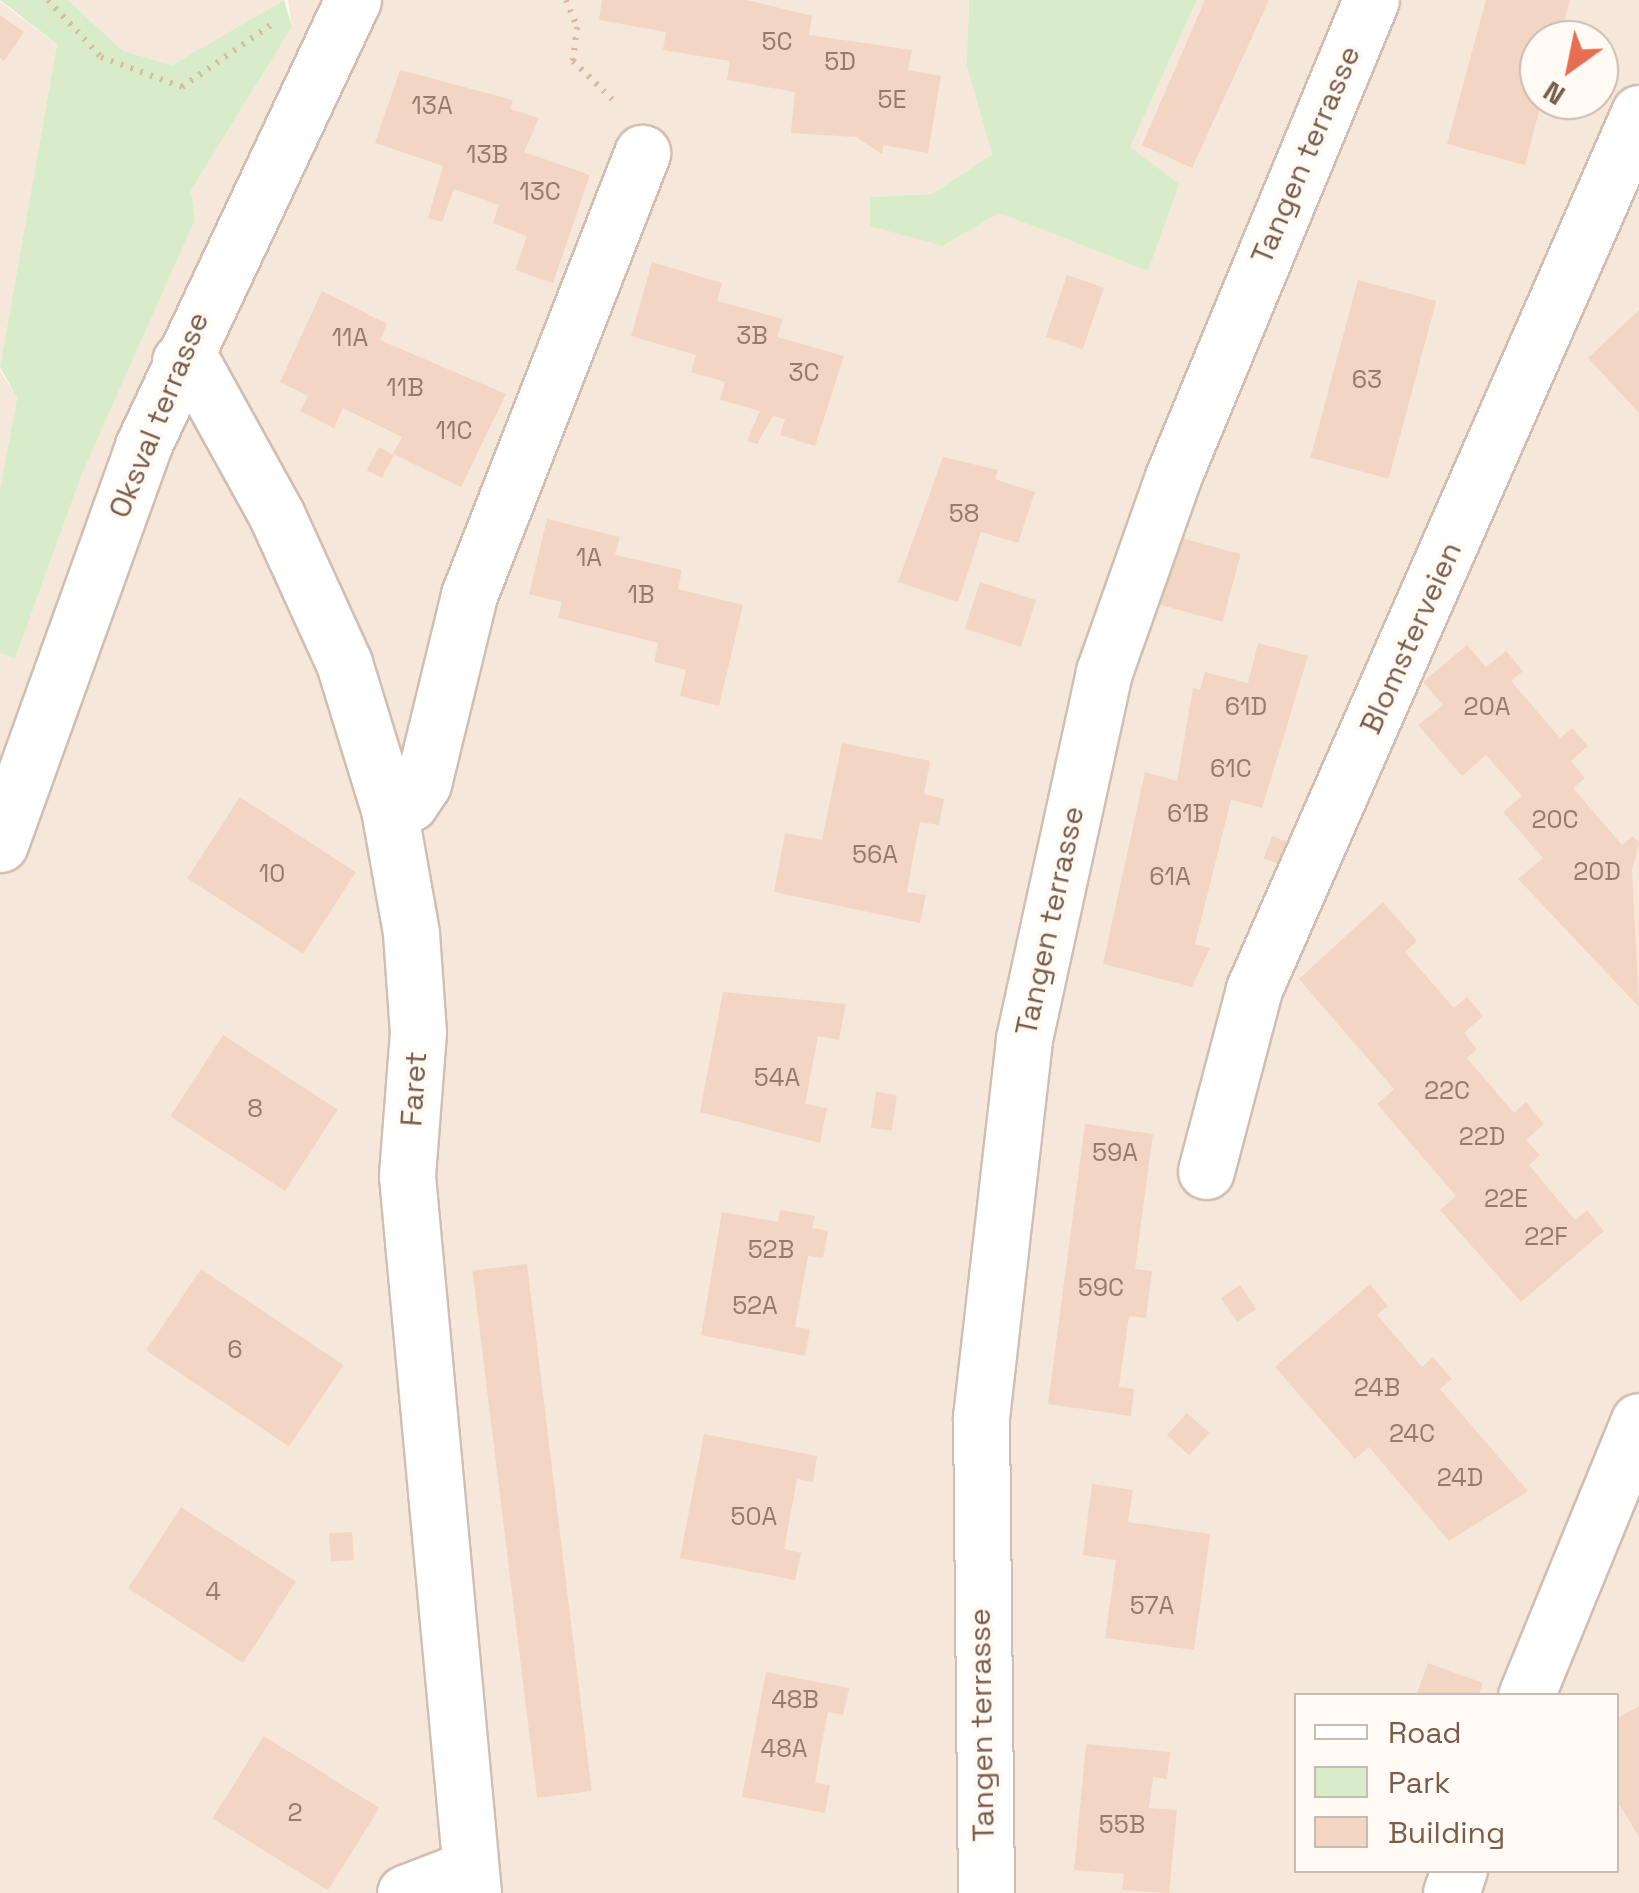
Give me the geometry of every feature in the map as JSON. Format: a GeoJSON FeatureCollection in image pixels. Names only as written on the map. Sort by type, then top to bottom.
{"type":"FeatureCollection","features":[{"type":"Feature","properties":{"kind":"street","name":"Oksval terrasse"},"geometry":{"type":"LineString","coordinates":[[0,844],[180,360],[353,0]]}},
{"type":"Feature","properties":{"kind":"street","name":"Tangen terrasse"},"geometry":{"type":"LineString","coordinates":[[986,1893],[980,1417],[1024,1039],[1104,672],[1173,477],[1372,0]]}},
{"type":"Feature","properties":{"kind":"street","name":"Blomsterveien"},"geometry":{"type":"LineString","coordinates":[[1206,1171],[1254,989],[1639,113]]}},
{"type":"Feature","properties":{"kind":"street"},"geometry":{"type":"LineString","coordinates":[[388,810],[410,803],[423,784],[481,558],[630,130]]}},
{"type":"Feature","properties":{"kind":"street","name":"Faret"},"geometry":{"type":"LineString","coordinates":[[180,360],[196,369],[278,516],[344,663],[388,810],[412,933],[418,1032],[407,1176],[470,1881],[406,1893]]}},
{"type":"Feature","properties":{"kind":"street"},"geometry":{"type":"LineString","coordinates":[[1527,1693],[1624,1493],[1639,1421]]}},
{"type":"Feature","properties":{"kind":"path"},"geometry":{"type":"LineString","coordinates":[[48,0],[101,57],[182,87],[287,14]]}},
{"type":"Feature","properties":{"kind":"path"},"geometry":{"type":"LineString","coordinates":[[566,0],[577,27],[573,61],[630,130]]}},
{"type":"Feature","properties":{"kind":"shaded area"},"geometry":{"type":"Polygon","coordinates":[[[68,0],[284,0],[172,65],[123,51],[68,0]]]}},
{"type":"Feature","properties":{"kind":"shaded area"},"geometry":{"type":"Polygon","coordinates":[[[288,0],[969,0],[968,66],[992,154],[932,194],[871,197],[943,246],[999,213],[1148,271],[1130,147],[1197,0],[1639,0],[1639,1893],[0,1893],[0,653],[15,659],[82,474],[195,220],[191,190],[292,27],[288,0]]]}},
{"type":"Feature","properties":{"kind":"shaded area"},"geometry":{"type":"Polygon","coordinates":[[[0,2],[57,44],[0,367],[0,2]]]}},
{"type":"Feature","properties":{"kind":"shaded area"},"geometry":{"type":"Polygon","coordinates":[[[0,371],[17,398],[0,489],[0,371]]]}},
{"type":"Feature","properties":{"kind":"green space"},"geometry":{"type":"Polygon","coordinates":[[[0,0],[68,0],[123,51],[172,65],[284,0],[292,27],[191,190],[195,220],[82,474],[15,659],[0,653],[0,489],[17,398],[0,367],[57,44],[0,0]]]}},
{"type":"Feature","properties":{"kind":"green space"},"geometry":{"type":"Polygon","coordinates":[[[969,0],[1197,0],[1130,147],[1179,184],[1148,271],[999,213],[943,246],[870,226],[870,197],[932,194],[992,154],[967,66],[969,0]]]}},
{"type":"Feature","properties":{"kind":"building"},"geometry":{"type":"Polygon","coordinates":[[[602,0],[747,0],[812,16],[809,35],[912,50],[908,70],[941,76],[928,153],[883,145],[882,154],[856,137],[791,133],[795,92],[727,80],[730,61],[663,50],[666,32],[599,20],[602,0]]]}},
{"type":"Feature","properties":{"kind":"building"},"geometry":{"type":"Polygon","coordinates":[[[1205,0],[1269,0],[1192,168],[1142,145],[1205,0]]]}},
{"type":"Feature","properties":{"kind":"building"},"geometry":{"type":"Polygon","coordinates":[[[1486,0],[1570,0],[1564,20],[1519,20],[1519,120],[1537,120],[1525,165],[1447,144],[1486,0]]]}},
{"type":"Feature","properties":{"kind":"building"},"geometry":{"type":"Polygon","coordinates":[[[0,15],[24,32],[4,61],[0,58],[0,15]]]}},
{"type":"Feature","properties":{"kind":"building"},"geometry":{"type":"Polygon","coordinates":[[[400,70],[513,100],[510,109],[539,118],[524,152],[590,175],[553,283],[515,270],[527,236],[493,223],[499,205],[454,189],[442,222],[428,218],[443,166],[375,143],[400,70]]]}},
{"type":"Feature","properties":{"kind":"building"},"geometry":{"type":"Polygon","coordinates":[[[652,262],[722,283],[717,301],[783,319],[777,337],[844,356],[815,446],[780,435],[785,419],[773,416],[757,444],[747,441],[760,411],[720,400],[725,382],[691,372],[696,355],[631,336],[652,262]]]}},
{"type":"Feature","properties":{"kind":"building"},"geometry":{"type":"Polygon","coordinates":[[[1067,275],[1104,288],[1083,349],[1046,336],[1067,275]]]}},
{"type":"Feature","properties":{"kind":"building"},"geometry":{"type":"Polygon","coordinates":[[[1358,280],[1436,301],[1389,479],[1310,458],[1358,280]]]}},
{"type":"Feature","properties":{"kind":"building"},"geometry":{"type":"Polygon","coordinates":[[[322,291],[387,324],[380,340],[506,394],[461,487],[393,454],[402,437],[343,408],[334,428],[300,411],[308,396],[280,382],[322,291]]]}},
{"type":"Feature","properties":{"kind":"building"},"geometry":{"type":"Polygon","coordinates":[[[1639,310],[1639,413],[1588,358],[1639,310]]]}},
{"type":"Feature","properties":{"kind":"building"},"geometry":{"type":"Polygon","coordinates":[[[379,447],[394,455],[382,478],[367,470],[379,447]]]}},
{"type":"Feature","properties":{"kind":"building"},"geometry":{"type":"Polygon","coordinates":[[[943,457],[998,470],[995,479],[1035,492],[1018,543],[981,532],[958,602],[898,582],[943,457]]]}},
{"type":"Feature","properties":{"kind":"building"},"geometry":{"type":"Polygon","coordinates":[[[547,519],[620,537],[615,555],[682,570],[678,589],[743,605],[719,706],[680,696],[686,670],[654,662],[658,643],[558,618],[562,602],[529,594],[547,519]]]}},
{"type":"Feature","properties":{"kind":"building"},"geometry":{"type":"Polygon","coordinates":[[[1177,537],[1241,554],[1223,622],[1159,605],[1177,537]]]}},
{"type":"Feature","properties":{"kind":"building"},"geometry":{"type":"Polygon","coordinates":[[[980,582],[1036,600],[1021,647],[965,629],[980,582]]]}},
{"type":"Feature","properties":{"kind":"building"},"geometry":{"type":"Polygon","coordinates":[[[1258,643],[1308,656],[1262,808],[1231,800],[1195,944],[1210,948],[1192,987],[1103,964],[1145,772],[1177,781],[1193,688],[1200,690],[1205,672],[1248,683],[1258,643]]]}},
{"type":"Feature","properties":{"kind":"building"},"geometry":{"type":"Polygon","coordinates":[[[1467,645],[1486,667],[1506,651],[1523,671],[1511,681],[1560,738],[1572,728],[1588,746],[1571,761],[1585,778],[1573,788],[1622,845],[1633,836],[1639,843],[1632,870],[1639,1007],[1518,879],[1543,858],[1503,812],[1522,796],[1486,755],[1462,776],[1418,725],[1443,705],[1423,682],[1467,645]]]}},
{"type":"Feature","properties":{"kind":"building"},"geometry":{"type":"Polygon","coordinates":[[[842,743],[930,761],[924,794],[944,799],[939,825],[920,822],[913,857],[907,892],[926,895],[920,923],[774,892],[785,833],[822,840],[842,743]]]}},
{"type":"Feature","properties":{"kind":"building"},"geometry":{"type":"Polygon","coordinates":[[[240,797],[356,872],[303,954],[187,878],[240,797]]]}},
{"type":"Feature","properties":{"kind":"building"},"geometry":{"type":"Polygon","coordinates":[[[1272,836],[1293,844],[1284,866],[1263,858],[1272,836]]]}},
{"type":"Feature","properties":{"kind":"building"},"geometry":{"type":"Polygon","coordinates":[[[1383,902],[1417,941],[1405,952],[1454,1008],[1467,997],[1483,1016],[1464,1033],[1477,1049],[1467,1058],[1514,1113],[1526,1102],[1544,1124],[1526,1140],[1540,1155],[1529,1165],[1575,1220],[1587,1210],[1604,1231],[1521,1302],[1440,1210],[1456,1196],[1377,1104],[1394,1089],[1299,979],[1383,902]]]}},
{"type":"Feature","properties":{"kind":"building"},"geometry":{"type":"Polygon","coordinates":[[[723,992],[846,1004],[839,1040],[818,1036],[805,1104],[827,1108],[820,1143],[700,1112],[723,992]]]}},
{"type":"Feature","properties":{"kind":"building"},"geometry":{"type":"Polygon","coordinates":[[[223,1035],[338,1110],[285,1191],[170,1116],[223,1035]]]}},
{"type":"Feature","properties":{"kind":"building"},"geometry":{"type":"Polygon","coordinates":[[[876,1092],[897,1095],[892,1131],[871,1128],[876,1092]]]}},
{"type":"Feature","properties":{"kind":"building"},"geometry":{"type":"Polygon","coordinates":[[[1085,1124],[1153,1134],[1135,1269],[1152,1271],[1146,1318],[1129,1316],[1119,1387],[1134,1389],[1131,1416],[1048,1404],[1085,1124]]]}},
{"type":"Feature","properties":{"kind":"building"},"geometry":{"type":"Polygon","coordinates":[[[780,1210],[815,1216],[812,1228],[828,1231],[823,1258],[808,1256],[795,1327],[810,1329],[805,1356],[701,1335],[722,1212],[778,1222],[780,1210]]]}},
{"type":"Feature","properties":{"kind":"building"},"geometry":{"type":"Polygon","coordinates":[[[527,1264],[592,1791],[537,1798],[472,1271],[527,1264]]]}},
{"type":"Feature","properties":{"kind":"building"},"geometry":{"type":"Polygon","coordinates":[[[201,1269],[344,1365],[289,1446],[146,1350],[201,1269]]]}},
{"type":"Feature","properties":{"kind":"building"},"geometry":{"type":"Polygon","coordinates":[[[1370,1284],[1388,1306],[1377,1315],[1422,1367],[1433,1357],[1452,1379],[1440,1389],[1528,1491],[1449,1541],[1369,1447],[1355,1459],[1275,1367],[1370,1284]]]}},
{"type":"Feature","properties":{"kind":"building"},"geometry":{"type":"Polygon","coordinates":[[[1240,1285],[1256,1309],[1237,1322],[1221,1298],[1240,1285]]]}},
{"type":"Feature","properties":{"kind":"building"},"geometry":{"type":"Polygon","coordinates":[[[1187,1413],[1209,1433],[1189,1455],[1167,1435],[1187,1413]]]}},
{"type":"Feature","properties":{"kind":"building"},"geometry":{"type":"Polygon","coordinates":[[[704,1434],[817,1456],[813,1482],[797,1479],[784,1549],[801,1553],[795,1580],[680,1558],[704,1434]]]}},
{"type":"Feature","properties":{"kind":"building"},"geometry":{"type":"Polygon","coordinates":[[[1092,1484],[1133,1490],[1128,1522],[1210,1534],[1194,1650],[1105,1638],[1116,1560],[1083,1555],[1092,1484]]]}},
{"type":"Feature","properties":{"kind":"building"},"geometry":{"type":"Polygon","coordinates":[[[181,1507],[296,1582],[243,1663],[128,1588],[181,1507]]]}},
{"type":"Feature","properties":{"kind":"building"},"geometry":{"type":"Polygon","coordinates":[[[352,1532],[354,1560],[331,1562],[329,1534],[352,1532]]]}},
{"type":"Feature","properties":{"kind":"building"},"geometry":{"type":"Polygon","coordinates":[[[1428,1663],[1483,1683],[1479,1693],[1417,1693],[1428,1663]]]}},
{"type":"Feature","properties":{"kind":"building"},"geometry":{"type":"Polygon","coordinates":[[[766,1672],[849,1688],[843,1715],[828,1712],[821,1747],[815,1783],[830,1785],[825,1813],[742,1797],[766,1672]]]}},
{"type":"Feature","properties":{"kind":"building"},"geometry":{"type":"Polygon","coordinates":[[[1639,1706],[1639,1837],[1619,1804],[1619,1717],[1639,1706]]]}},
{"type":"Feature","properties":{"kind":"building"},"geometry":{"type":"Polygon","coordinates":[[[264,1736],[379,1808],[328,1890],[213,1818],[264,1736]]]}},
{"type":"Feature","properties":{"kind":"building"},"geometry":{"type":"Polygon","coordinates":[[[1086,1744],[1170,1752],[1167,1779],[1153,1777],[1149,1808],[1177,1810],[1169,1893],[1122,1890],[1124,1874],[1074,1870],[1086,1744]]]}}]}
